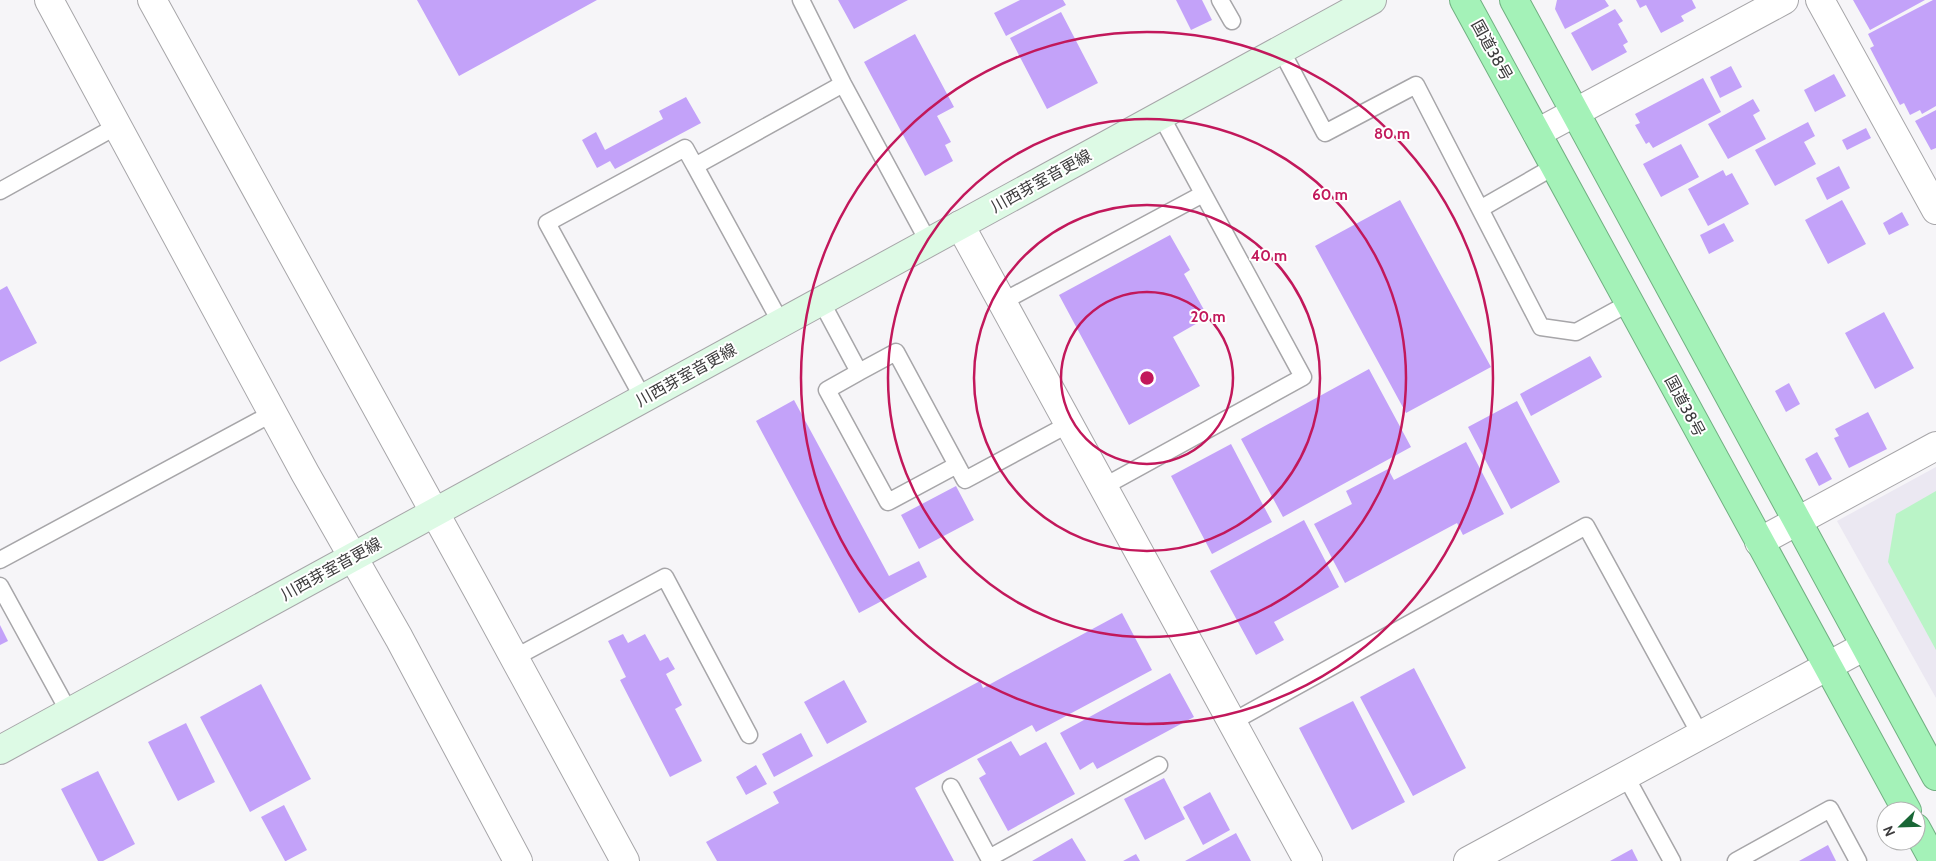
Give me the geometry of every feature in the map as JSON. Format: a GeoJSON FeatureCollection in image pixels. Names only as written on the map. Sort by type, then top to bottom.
{"type":"FeatureCollection","features":[{"type":"Feature","properties":{"kind":"highway","name":"国道38号"},"geometry":{"type":"LineString","coordinates":[[1464,0],[1901,801]]}},
{"type":"Feature","properties":{"kind":"highway"},"geometry":{"type":"LineString","coordinates":[[1514,0],[1936,776]]}},
{"type":"Feature","properties":{"kind":"highway"},"geometry":{"type":"LineString","coordinates":[[1926,846],[1934,861]]}},
{"type":"Feature","properties":{"kind":"main road","name":"川西芽室音更線"},"geometry":{"type":"LineString","coordinates":[[0,750],[1372,0]]}},
{"type":"Feature","properties":{"kind":"street"},"geometry":{"type":"LineString","coordinates":[[49,0],[273,413],[399,638],[518,861]]}},
{"type":"Feature","properties":{"kind":"street"},"geometry":{"type":"LineString","coordinates":[[152,0],[624,861]]}},
{"type":"Feature","properties":{"kind":"street"},"geometry":{"type":"LineString","coordinates":[[1537,133],[1784,0]]}},
{"type":"Feature","properties":{"kind":"street"},"geometry":{"type":"LineString","coordinates":[[1820,0],[1936,210]]}},
{"type":"Feature","properties":{"kind":"street"},"geometry":{"type":"LineString","coordinates":[[960,225],[1308,861]]}},
{"type":"Feature","properties":{"kind":"street"},"geometry":{"type":"LineString","coordinates":[[1759,542],[1936,446]]}},
{"type":"Feature","properties":{"kind":"street"},"geometry":{"type":"LineString","coordinates":[[1468,861],[1826,665],[1865,646]]}},
{"type":"Feature","properties":{"kind":"lane"},"geometry":{"type":"LineString","coordinates":[[801,0],[843,84],[928,242]]}},
{"type":"Feature","properties":{"kind":"lane"},"geometry":{"type":"LineString","coordinates":[[1220,0],[1232,21]]}},
{"type":"Feature","properties":{"kind":"lane"},"geometry":{"type":"LineString","coordinates":[[1280,50],[1325,133],[1416,85],[1541,327],[1576,332],[1629,303]]}},
{"type":"Feature","properties":{"kind":"lane"},"geometry":{"type":"LineString","coordinates":[[695,166],[843,84]]}},
{"type":"Feature","properties":{"kind":"lane"},"geometry":{"type":"LineString","coordinates":[[1103,487],[1303,377],[1161,116]]}},
{"type":"Feature","properties":{"kind":"lane"},"geometry":{"type":"LineString","coordinates":[[0,191],[117,126]]}},
{"type":"Feature","properties":{"kind":"lane"},"geometry":{"type":"LineString","coordinates":[[643,398],[547,223],[685,148],[781,323]]}},
{"type":"Feature","properties":{"kind":"lane"},"geometry":{"type":"LineString","coordinates":[[1480,209],[1555,166]]}},
{"type":"Feature","properties":{"kind":"lane"},"geometry":{"type":"LineString","coordinates":[[1002,302],[1203,194]]}},
{"type":"Feature","properties":{"kind":"lane"},"geometry":{"type":"LineString","coordinates":[[821,301],[859,372]]}},
{"type":"Feature","properties":{"kind":"lane"},"geometry":{"type":"LineString","coordinates":[[957,465],[888,502],[827,390],[896,352],[957,465],[965,480],[1069,424]]}},
{"type":"Feature","properties":{"kind":"lane"},"geometry":{"type":"LineString","coordinates":[[0,560],[273,413]]}},
{"type":"Feature","properties":{"kind":"lane"},"geometry":{"type":"LineString","coordinates":[[1232,722],[1586,526],[1700,734]]}},
{"type":"Feature","properties":{"kind":"lane"},"geometry":{"type":"LineString","coordinates":[[514,658],[665,578],[749,735]]}},
{"type":"Feature","properties":{"kind":"lane"},"geometry":{"type":"LineString","coordinates":[[0,586],[69,712]]}},
{"type":"Feature","properties":{"kind":"lane"},"geometry":{"type":"LineString","coordinates":[[950,787],[990,859],[1158,765]]}},
{"type":"Feature","properties":{"kind":"lane"},"geometry":{"type":"LineString","coordinates":[[1625,775],[1672,861]]}},
{"type":"Feature","properties":{"kind":"lane"},"geometry":{"type":"LineString","coordinates":[[1736,861],[1830,810],[1858,861]]}},
{"type":"Feature","properties":{"kind":"shaded area"},"geometry":{"type":"Polygon","coordinates":[[[1936,467],[1936,698],[1837,521],[1936,467]]]}},
{"type":"Feature","properties":{"kind":"green space"},"geometry":{"type":"Polygon","coordinates":[[[1936,491],[1936,650],[1888,562],[1896,514],[1936,491]]]}},
{"type":"Feature","properties":{"kind":"building"},"geometry":{"type":"Polygon","coordinates":[[[417,0],[597,0],[459,76],[417,0]]]}},
{"type":"Feature","properties":{"kind":"building"},"geometry":{"type":"Polygon","coordinates":[[[838,0],[908,0],[854,29],[838,0]]]}},
{"type":"Feature","properties":{"kind":"building"},"geometry":{"type":"Polygon","coordinates":[[[1020,0],[1063,0],[1066,5],[1006,36],[994,13],[1020,0]]]}},
{"type":"Feature","properties":{"kind":"building"},"geometry":{"type":"Polygon","coordinates":[[[1176,0],[1202,0],[1212,20],[1191,30],[1176,0]]]}},
{"type":"Feature","properties":{"kind":"building"},"geometry":{"type":"Polygon","coordinates":[[[1557,0],[1605,0],[1609,6],[1565,29],[1555,9],[1557,0]]]}},
{"type":"Feature","properties":{"kind":"building"},"geometry":{"type":"Polygon","coordinates":[[[1636,0],[1692,0],[1696,8],[1681,16],[1684,21],[1661,33],[1646,5],[1640,8],[1636,0]]]}},
{"type":"Feature","properties":{"kind":"building"},"geometry":{"type":"Polygon","coordinates":[[[1853,0],[1925,0],[1870,30],[1853,0]]]}},
{"type":"Feature","properties":{"kind":"building"},"geometry":{"type":"Polygon","coordinates":[[[1936,0],[1936,106],[1922,114],[1920,110],[1910,115],[1904,103],[1900,105],[1870,48],[1874,46],[1868,34],[1936,0]]]}},
{"type":"Feature","properties":{"kind":"building"},"geometry":{"type":"Polygon","coordinates":[[[1615,9],[1623,21],[1618,24],[1628,42],[1623,45],[1627,52],[1592,71],[1571,33],[1615,9]]]}},
{"type":"Feature","properties":{"kind":"building"},"geometry":{"type":"Polygon","coordinates":[[[1061,12],[1098,83],[1047,109],[1010,38],[1061,12]]]}},
{"type":"Feature","properties":{"kind":"building"},"geometry":{"type":"Polygon","coordinates":[[[915,34],[954,107],[937,116],[951,142],[945,145],[953,161],[925,176],[864,62],[915,34]]]}},
{"type":"Feature","properties":{"kind":"building"},"geometry":{"type":"Polygon","coordinates":[[[1731,66],[1742,87],[1720,98],[1710,77],[1731,66]]]}},
{"type":"Feature","properties":{"kind":"building"},"geometry":{"type":"Polygon","coordinates":[[[1834,74],[1846,96],[1815,112],[1804,90],[1834,74]]]}},
{"type":"Feature","properties":{"kind":"building"},"geometry":{"type":"Polygon","coordinates":[[[1703,78],[1721,112],[1653,148],[1649,142],[1646,144],[1635,125],[1640,123],[1635,114],[1703,78]]]}},
{"type":"Feature","properties":{"kind":"building"},"geometry":{"type":"Polygon","coordinates":[[[686,97],[701,123],[615,169],[610,161],[597,168],[582,140],[596,132],[605,150],[663,119],[659,111],[686,97]]]}},
{"type":"Feature","properties":{"kind":"building"},"geometry":{"type":"Polygon","coordinates":[[[1753,99],[1760,111],[1753,115],[1766,139],[1728,159],[1708,124],[1753,99]]]}},
{"type":"Feature","properties":{"kind":"building"},"geometry":{"type":"Polygon","coordinates":[[[1936,110],[1936,148],[1931,150],[1915,121],[1936,110]]]}},
{"type":"Feature","properties":{"kind":"building"},"geometry":{"type":"Polygon","coordinates":[[[1808,122],[1815,136],[1804,142],[1816,164],[1775,186],[1755,150],[1808,122]]]}},
{"type":"Feature","properties":{"kind":"building"},"geometry":{"type":"Polygon","coordinates":[[[1866,128],[1871,138],[1847,150],[1842,140],[1866,128]]]}},
{"type":"Feature","properties":{"kind":"building"},"geometry":{"type":"Polygon","coordinates":[[[1681,144],[1699,177],[1661,197],[1643,164],[1681,144]]]}},
{"type":"Feature","properties":{"kind":"building"},"geometry":{"type":"Polygon","coordinates":[[[1839,166],[1850,188],[1827,200],[1816,178],[1839,166]]]}},
{"type":"Feature","properties":{"kind":"building"},"geometry":{"type":"Polygon","coordinates":[[[1723,170],[1726,176],[1732,173],[1749,204],[1708,226],[1688,189],[1723,170]]]}},
{"type":"Feature","properties":{"kind":"building"},"geometry":{"type":"Polygon","coordinates":[[[1400,200],[1491,367],[1406,413],[1315,246],[1400,200]]]}},
{"type":"Feature","properties":{"kind":"building"},"geometry":{"type":"Polygon","coordinates":[[[1842,200],[1866,244],[1828,264],[1805,220],[1842,200]]]}},
{"type":"Feature","properties":{"kind":"building"},"geometry":{"type":"Polygon","coordinates":[[[1902,212],[1909,225],[1889,235],[1883,223],[1902,212]]]}},
{"type":"Feature","properties":{"kind":"building"},"geometry":{"type":"Polygon","coordinates":[[[1724,223],[1734,241],[1709,254],[1700,235],[1724,223]]]}},
{"type":"Feature","properties":{"kind":"building"},"geometry":{"type":"Polygon","coordinates":[[[1170,235],[1190,270],[1184,274],[1208,317],[1173,337],[1200,386],[1129,425],[1059,295],[1170,235]]]}},
{"type":"Feature","properties":{"kind":"building"},"geometry":{"type":"Polygon","coordinates":[[[7,286],[37,343],[0,362],[0,290],[7,286]]]}},
{"type":"Feature","properties":{"kind":"building"},"geometry":{"type":"Polygon","coordinates":[[[1884,312],[1914,368],[1875,389],[1845,333],[1884,312]]]}},
{"type":"Feature","properties":{"kind":"building"},"geometry":{"type":"Polygon","coordinates":[[[1590,356],[1602,377],[1531,416],[1520,394],[1590,356]]]}},
{"type":"Feature","properties":{"kind":"building"},"geometry":{"type":"Polygon","coordinates":[[[1369,369],[1411,447],[1283,517],[1241,439],[1369,369]]]}},
{"type":"Feature","properties":{"kind":"building"},"geometry":{"type":"Polygon","coordinates":[[[1789,383],[1800,404],[1786,412],[1775,391],[1789,383]]]}},
{"type":"Feature","properties":{"kind":"building"},"geometry":{"type":"Polygon","coordinates":[[[794,400],[889,576],[919,561],[927,577],[859,613],[756,421],[794,400]]]}},
{"type":"Feature","properties":{"kind":"building"},"geometry":{"type":"Polygon","coordinates":[[[1517,401],[1560,482],[1511,509],[1468,427],[1517,401]]]}},
{"type":"Feature","properties":{"kind":"building"},"geometry":{"type":"Polygon","coordinates":[[[1868,412],[1887,449],[1849,468],[1834,438],[1839,436],[1835,429],[1868,412]]]}},
{"type":"Feature","properties":{"kind":"building"},"geometry":{"type":"Polygon","coordinates":[[[1466,442],[1504,514],[1463,535],[1457,523],[1345,583],[1314,524],[1352,504],[1346,491],[1388,469],[1394,480],[1466,442]]]}},
{"type":"Feature","properties":{"kind":"building"},"geometry":{"type":"Polygon","coordinates":[[[1231,444],[1272,522],[1212,554],[1171,476],[1231,444]]]}},
{"type":"Feature","properties":{"kind":"building"},"geometry":{"type":"Polygon","coordinates":[[[1817,452],[1832,479],[1819,486],[1805,459],[1817,452]]]}},
{"type":"Feature","properties":{"kind":"building"},"geometry":{"type":"Polygon","coordinates":[[[956,486],[974,520],[919,549],[901,515],[956,486]]]}},
{"type":"Feature","properties":{"kind":"building"},"geometry":{"type":"Polygon","coordinates":[[[1304,520],[1339,587],[1274,622],[1284,640],[1256,655],[1210,571],[1304,520]]]}},
{"type":"Feature","properties":{"kind":"building"},"geometry":{"type":"Polygon","coordinates":[[[1122,613],[1152,670],[1036,732],[1032,725],[915,788],[954,861],[717,861],[706,842],[779,803],[773,792],[980,681],[983,688],[1122,613]]]}},
{"type":"Feature","properties":{"kind":"building"},"geometry":{"type":"Polygon","coordinates":[[[0,625],[8,641],[0,645],[0,625]]]}},
{"type":"Feature","properties":{"kind":"building"},"geometry":{"type":"Polygon","coordinates":[[[623,634],[628,643],[645,634],[660,661],[668,657],[675,669],[666,674],[682,705],[675,709],[702,761],[670,777],[620,680],[626,677],[608,641],[623,634]]]}},
{"type":"Feature","properties":{"kind":"building"},"geometry":{"type":"Polygon","coordinates":[[[1414,668],[1466,768],[1413,796],[1360,697],[1414,668]]]}},
{"type":"Feature","properties":{"kind":"building"},"geometry":{"type":"Polygon","coordinates":[[[1170,673],[1194,717],[1097,769],[1093,762],[1080,770],[1060,733],[1170,673]]]}},
{"type":"Feature","properties":{"kind":"building"},"geometry":{"type":"Polygon","coordinates":[[[844,680],[867,722],[827,744],[804,702],[844,680]]]}},
{"type":"Feature","properties":{"kind":"building"},"geometry":{"type":"Polygon","coordinates":[[[261,684],[311,779],[250,812],[200,717],[261,684]]]}},
{"type":"Feature","properties":{"kind":"building"},"geometry":{"type":"Polygon","coordinates":[[[1353,701],[1405,802],[1352,830],[1299,728],[1353,701]]]}},
{"type":"Feature","properties":{"kind":"building"},"geometry":{"type":"Polygon","coordinates":[[[186,723],[215,782],[178,801],[148,742],[186,723]]]}},
{"type":"Feature","properties":{"kind":"building"},"geometry":{"type":"Polygon","coordinates":[[[801,733],[813,756],[774,777],[762,754],[801,733]]]}},
{"type":"Feature","properties":{"kind":"building"},"geometry":{"type":"Polygon","coordinates":[[[1011,741],[1020,756],[1046,742],[1075,794],[1008,831],[979,778],[986,774],[977,759],[1011,741]]]}},
{"type":"Feature","properties":{"kind":"building"},"geometry":{"type":"Polygon","coordinates":[[[756,765],[767,784],[746,795],[736,777],[756,765]]]}},
{"type":"Feature","properties":{"kind":"building"},"geometry":{"type":"Polygon","coordinates":[[[98,771],[135,844],[103,861],[98,861],[61,789],[98,771]]]}},
{"type":"Feature","properties":{"kind":"building"},"geometry":{"type":"Polygon","coordinates":[[[1164,778],[1185,819],[1145,840],[1124,799],[1164,778]]]}},
{"type":"Feature","properties":{"kind":"building"},"geometry":{"type":"Polygon","coordinates":[[[1210,792],[1230,830],[1203,845],[1183,807],[1210,792]]]}},
{"type":"Feature","properties":{"kind":"building"},"geometry":{"type":"Polygon","coordinates":[[[284,805],[307,850],[286,861],[261,817],[284,805]]]}},
{"type":"Feature","properties":{"kind":"building"},"geometry":{"type":"Polygon","coordinates":[[[1236,833],[1251,861],[1185,861],[1236,833]]]}},
{"type":"Feature","properties":{"kind":"building"},"geometry":{"type":"Polygon","coordinates":[[[1072,838],[1086,861],[1032,861],[1072,838]]]}},
{"type":"Feature","properties":{"kind":"building"},"geometry":{"type":"Polygon","coordinates":[[[1828,845],[1836,861],[1799,861],[1828,845]]]}},
{"type":"Feature","properties":{"kind":"building"},"geometry":{"type":"Polygon","coordinates":[[[1632,849],[1638,861],[1610,861],[1632,849]]]}},
{"type":"Feature","properties":{"kind":"building"},"geometry":{"type":"Polygon","coordinates":[[[1136,854],[1140,861],[1123,861],[1136,854]]]}}]}
